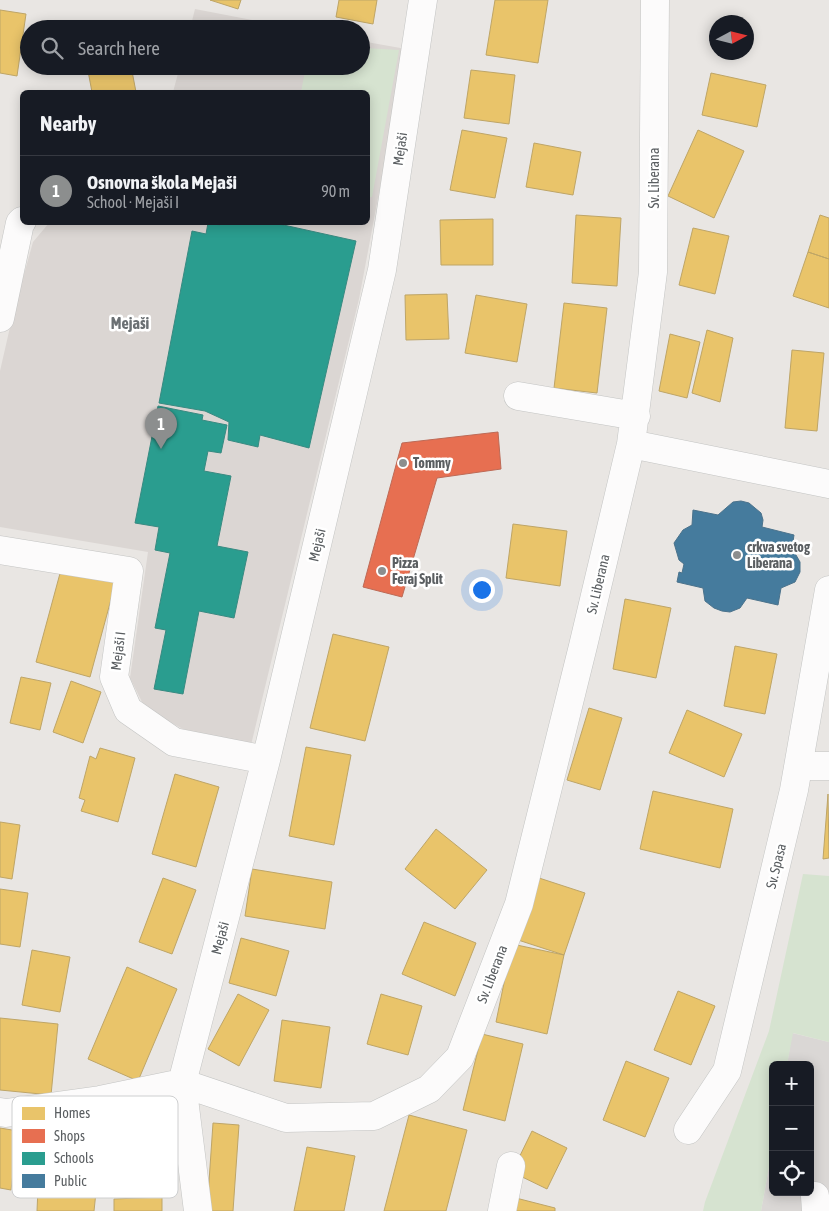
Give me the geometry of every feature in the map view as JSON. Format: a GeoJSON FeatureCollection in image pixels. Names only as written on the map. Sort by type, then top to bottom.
{"type":"FeatureCollection","features":[{"type":"Feature","properties":{"kind":"street","name":"Mejaši"},"geometry":{"type":"LineString","coordinates":[[182,1083],[266,760],[382,270],[422,0]]}},
{"type":"Feature","properties":{"kind":"street","name":"Sv. Liberana"},"geometry":{"type":"LineString","coordinates":[[182,1083],[286,1118],[374,1116],[429,1089],[460,1057],[518,904],[584,646],[631,444],[654,272],[655,0]]}},
{"type":"Feature","properties":{"kind":"street"},"geometry":{"type":"LineString","coordinates":[[0,318],[20,223]]}},
{"type":"Feature","properties":{"kind":"street"},"geometry":{"type":"LineString","coordinates":[[518,396],[636,416]]}},
{"type":"Feature","properties":{"kind":"street"},"geometry":{"type":"LineString","coordinates":[[631,444],[829,484]]}},
{"type":"Feature","properties":{"kind":"street","name":"Mejaši I"},"geometry":{"type":"LineString","coordinates":[[0,550],[129,571],[114,677],[128,710],[174,742],[266,760]]}},
{"type":"Feature","properties":{"kind":"street","name":"Sv. Spasa"},"geometry":{"type":"LineString","coordinates":[[688,1130],[727,1071],[794,790],[829,590]]}},
{"type":"Feature","properties":{"kind":"street"},"geometry":{"type":"LineString","coordinates":[[798,766],[829,766]]}},
{"type":"Feature","properties":{"kind":"street"},"geometry":{"type":"LineString","coordinates":[[119,1096],[182,1083],[198,1211]]}},
{"type":"Feature","properties":{"kind":"street"},"geometry":{"type":"LineString","coordinates":[[502,1211],[511,1166]]}},
{"type":"Feature","properties":{"kind":"shaded area"},"geometry":{"type":"Polygon","coordinates":[[[195,9],[252,20],[192,20],[195,9]]]}},
{"type":"Feature","properties":{"kind":"shaded area"},"geometry":{"type":"Polygon","coordinates":[[[370,43],[406,49],[359,299],[251,745],[183,729],[159,716],[142,702],[130,678],[148,552],[0,527],[0,371],[13,314],[33,242],[47,225],[370,225],[370,90],[174,90],[178,75],[370,75],[370,43]]]}},
{"type":"Feature","properties":{"kind":"shaded area"},"geometry":{"type":"Polygon","coordinates":[[[792,1033],[829,1042],[829,1211],[761,1211],[769,1167],[769,1196],[814,1196],[814,1061],[788,1061],[792,1033]]]}},
{"type":"Feature","properties":{"kind":"green space"},"geometry":{"type":"Polygon","coordinates":[[[370,48],[399,50],[372,197],[370,197],[370,90],[301,90],[304,75],[370,75],[370,48]]]}},
{"type":"Feature","properties":{"kind":"green space"},"geometry":{"type":"Polygon","coordinates":[[[803,874],[829,876],[829,1042],[793,1033],[788,1061],[769,1061],[769,1167],[761,1211],[703,1211],[705,1202],[769,1031],[803,874]]]}},
{"type":"Feature","properties":{"kind":"building: Homes"},"geometry":{"type":"Polygon","coordinates":[[[210,0],[241,0],[238,9],[210,0]]]}},
{"type":"Feature","properties":{"kind":"building: Homes"},"geometry":{"type":"Polygon","coordinates":[[[339,0],[377,0],[373,24],[370,23],[370,20],[352,20],[336,17],[339,0]]]}},
{"type":"Feature","properties":{"kind":"building: Homes"},"geometry":{"type":"Polygon","coordinates":[[[495,0],[548,0],[538,63],[486,55],[495,0]]]}},
{"type":"Feature","properties":{"kind":"building: Homes"},"geometry":{"type":"Polygon","coordinates":[[[0,10],[26,14],[25,20],[20,20],[20,55],[17,76],[0,73],[0,10]]]}},
{"type":"Feature","properties":{"kind":"building: Homes"},"geometry":{"type":"Polygon","coordinates":[[[471,70],[515,75],[509,124],[464,118],[471,70]]]}},
{"type":"Feature","properties":{"kind":"building: Homes"},"geometry":{"type":"Polygon","coordinates":[[[711,73],[766,85],[757,127],[702,115],[711,73]]]}},
{"type":"Feature","properties":{"kind":"building: Homes"},"geometry":{"type":"Polygon","coordinates":[[[89,75],[133,75],[136,90],[92,90],[89,75]]]}},
{"type":"Feature","properties":{"kind":"building: Homes"},"geometry":{"type":"Polygon","coordinates":[[[462,130],[507,138],[495,198],[450,190],[462,130]]]}},
{"type":"Feature","properties":{"kind":"building: Homes"},"geometry":{"type":"Polygon","coordinates":[[[698,130],[744,151],[714,218],[668,196],[698,130]]]}},
{"type":"Feature","properties":{"kind":"building: Homes"},"geometry":{"type":"Polygon","coordinates":[[[534,143],[581,152],[573,195],[526,187],[534,143]]]}},
{"type":"Feature","properties":{"kind":"building: Homes"},"geometry":{"type":"Polygon","coordinates":[[[576,215],[621,218],[617,286],[572,283],[576,215]]]}},
{"type":"Feature","properties":{"kind":"building: Homes"},"geometry":{"type":"Polygon","coordinates":[[[820,215],[829,218],[829,259],[808,252],[820,215]]]}},
{"type":"Feature","properties":{"kind":"building: Homes"},"geometry":{"type":"Polygon","coordinates":[[[493,219],[493,265],[441,265],[440,220],[493,219]]]}},
{"type":"Feature","properties":{"kind":"building: Homes"},"geometry":{"type":"Polygon","coordinates":[[[693,228],[729,236],[715,294],[679,285],[693,228]]]}},
{"type":"Feature","properties":{"kind":"building: Homes"},"geometry":{"type":"Polygon","coordinates":[[[808,252],[829,259],[829,308],[793,296],[808,252]]]}},
{"type":"Feature","properties":{"kind":"building: Homes"},"geometry":{"type":"Polygon","coordinates":[[[447,294],[449,339],[406,340],[405,295],[447,294]]]}},
{"type":"Feature","properties":{"kind":"building: Homes"},"geometry":{"type":"Polygon","coordinates":[[[476,295],[527,304],[517,362],[465,353],[476,295]]]}},
{"type":"Feature","properties":{"kind":"building: Homes"},"geometry":{"type":"Polygon","coordinates":[[[564,303],[607,308],[597,393],[554,388],[564,303]]]}},
{"type":"Feature","properties":{"kind":"building: Homes"},"geometry":{"type":"Polygon","coordinates":[[[707,330],[733,338],[720,402],[692,393],[707,330]]]}},
{"type":"Feature","properties":{"kind":"building: Homes"},"geometry":{"type":"Polygon","coordinates":[[[670,334],[700,342],[687,398],[659,391],[670,334]]]}},
{"type":"Feature","properties":{"kind":"building: Homes"},"geometry":{"type":"Polygon","coordinates":[[[792,350],[824,353],[817,431],[785,428],[792,350]]]}},
{"type":"Feature","properties":{"kind":"building: Homes"},"geometry":{"type":"Polygon","coordinates":[[[513,524],[567,531],[560,586],[506,578],[513,524]]]}},
{"type":"Feature","properties":{"kind":"building: Homes"},"geometry":{"type":"Polygon","coordinates":[[[62,566],[116,581],[90,677],[36,662],[62,566]]]}},
{"type":"Feature","properties":{"kind":"building: Homes"},"geometry":{"type":"Polygon","coordinates":[[[625,599],[671,608],[656,678],[613,669],[625,599]]]}},
{"type":"Feature","properties":{"kind":"building: Homes"},"geometry":{"type":"Polygon","coordinates":[[[333,634],[389,647],[365,741],[310,728],[333,634]]]}},
{"type":"Feature","properties":{"kind":"building: Homes"},"geometry":{"type":"Polygon","coordinates":[[[735,646],[777,654],[765,714],[724,706],[735,646]]]}},
{"type":"Feature","properties":{"kind":"building: Homes"},"geometry":{"type":"Polygon","coordinates":[[[21,677],[51,683],[40,730],[10,723],[21,677]]]}},
{"type":"Feature","properties":{"kind":"building: Homes"},"geometry":{"type":"Polygon","coordinates":[[[71,681],[101,692],[83,743],[53,732],[71,681]]]}},
{"type":"Feature","properties":{"kind":"building: Homes"},"geometry":{"type":"Polygon","coordinates":[[[589,708],[622,718],[600,790],[567,780],[589,708]]]}},
{"type":"Feature","properties":{"kind":"building: Homes"},"geometry":{"type":"Polygon","coordinates":[[[687,710],[742,734],[724,777],[669,753],[687,710]]]}},
{"type":"Feature","properties":{"kind":"building: Homes"},"geometry":{"type":"Polygon","coordinates":[[[306,747],[351,755],[334,845],[289,836],[306,747]]]}},
{"type":"Feature","properties":{"kind":"building: Homes"},"geometry":{"type":"Polygon","coordinates":[[[100,748],[135,758],[118,822],[81,811],[85,800],[79,798],[90,756],[96,759],[100,748]]]}},
{"type":"Feature","properties":{"kind":"building: Homes"},"geometry":{"type":"Polygon","coordinates":[[[175,774],[219,787],[196,867],[152,854],[175,774]]]}},
{"type":"Feature","properties":{"kind":"building: Homes"},"geometry":{"type":"Polygon","coordinates":[[[653,791],[733,809],[720,868],[640,849],[653,791]]]}},
{"type":"Feature","properties":{"kind":"building: Homes"},"geometry":{"type":"Polygon","coordinates":[[[828,794],[829,858],[823,859],[828,794]]]}},
{"type":"Feature","properties":{"kind":"building: Homes"},"geometry":{"type":"Polygon","coordinates":[[[0,822],[20,825],[12,879],[0,877],[0,822]]]}},
{"type":"Feature","properties":{"kind":"building: Homes"},"geometry":{"type":"Polygon","coordinates":[[[436,829],[487,870],[455,909],[405,869],[436,829]]]}},
{"type":"Feature","properties":{"kind":"building: Homes"},"geometry":{"type":"Polygon","coordinates":[[[252,869],[332,882],[325,929],[245,916],[252,869]]]}},
{"type":"Feature","properties":{"kind":"building: Homes"},"geometry":{"type":"Polygon","coordinates":[[[536,877],[585,893],[564,955],[515,939],[536,877]]]}},
{"type":"Feature","properties":{"kind":"building: Homes"},"geometry":{"type":"Polygon","coordinates":[[[163,878],[196,890],[172,954],[139,942],[163,878]]]}},
{"type":"Feature","properties":{"kind":"building: Homes"},"geometry":{"type":"Polygon","coordinates":[[[0,889],[28,893],[20,947],[0,944],[0,889]]]}},
{"type":"Feature","properties":{"kind":"building: Homes"},"geometry":{"type":"Polygon","coordinates":[[[424,922],[476,943],[455,996],[402,974],[424,922]]]}},
{"type":"Feature","properties":{"kind":"building: Homes"},"geometry":{"type":"Polygon","coordinates":[[[241,938],[289,951],[276,996],[229,983],[241,938]]]}},
{"type":"Feature","properties":{"kind":"building: Homes"},"geometry":{"type":"Polygon","coordinates":[[[512,944],[564,955],[547,1034],[496,1022],[512,944]]]}},
{"type":"Feature","properties":{"kind":"building: Homes"},"geometry":{"type":"Polygon","coordinates":[[[32,950],[70,957],[60,1012],[22,1005],[32,950]]]}},
{"type":"Feature","properties":{"kind":"building: Homes"},"geometry":{"type":"Polygon","coordinates":[[[127,967],[177,989],[138,1081],[88,1059],[127,967]]]}},
{"type":"Feature","properties":{"kind":"building: Homes"},"geometry":{"type":"Polygon","coordinates":[[[678,991],[715,1006],[691,1065],[654,1050],[678,991]]]}},
{"type":"Feature","properties":{"kind":"building: Homes"},"geometry":{"type":"Polygon","coordinates":[[[238,994],[269,1010],[239,1066],[208,1049],[238,994]]]}},
{"type":"Feature","properties":{"kind":"building: Homes"},"geometry":{"type":"Polygon","coordinates":[[[381,994],[422,1006],[408,1055],[367,1044],[381,994]]]}},
{"type":"Feature","properties":{"kind":"building: Homes"},"geometry":{"type":"Polygon","coordinates":[[[0,1018],[58,1024],[51,1095],[0,1090],[0,1018]]]}},
{"type":"Feature","properties":{"kind":"building: Homes"},"geometry":{"type":"Polygon","coordinates":[[[282,1020],[330,1027],[321,1088],[274,1081],[282,1020]]]}},
{"type":"Feature","properties":{"kind":"building: Homes"},"geometry":{"type":"Polygon","coordinates":[[[482,1034],[523,1044],[505,1121],[463,1110],[482,1034]]]}},
{"type":"Feature","properties":{"kind":"building: Homes"},"geometry":{"type":"Polygon","coordinates":[[[626,1061],[669,1078],[645,1137],[603,1120],[626,1061]]]}},
{"type":"Feature","properties":{"kind":"building: Homes"},"geometry":{"type":"Polygon","coordinates":[[[409,1115],[467,1130],[446,1211],[384,1211],[409,1115]]]}},
{"type":"Feature","properties":{"kind":"building: Homes"},"geometry":{"type":"Polygon","coordinates":[[[213,1123],[239,1125],[233,1211],[207,1211],[213,1123]]]}},
{"type":"Feature","properties":{"kind":"building: Homes"},"geometry":{"type":"Polygon","coordinates":[[[0,1128],[12,1130],[12,1182],[11,1190],[0,1188],[0,1128]]]}},
{"type":"Feature","properties":{"kind":"building: Homes"},"geometry":{"type":"Polygon","coordinates":[[[532,1131],[567,1148],[547,1189],[512,1172],[532,1131]]]}},
{"type":"Feature","properties":{"kind":"building: Homes"},"geometry":{"type":"Polygon","coordinates":[[[307,1147],[355,1156],[344,1211],[294,1211],[307,1147]]]}},
{"type":"Feature","properties":{"kind":"building: Homes"},"geometry":{"type":"Polygon","coordinates":[[[512,1197],[555,1208],[555,1211],[509,1211],[512,1197]]]}},
{"type":"Feature","properties":{"kind":"building: Homes"},"geometry":{"type":"Polygon","coordinates":[[[38,1198],[95,1198],[94,1211],[37,1211],[38,1198]]]}},
{"type":"Feature","properties":{"kind":"building: Homes"},"geometry":{"type":"Polygon","coordinates":[[[162,1198],[162,1211],[114,1211],[114,1199],[162,1198]]]}},
{"type":"Feature","properties":{"kind":"building: Shops"},"geometry":{"type":"Polygon","coordinates":[[[498,432],[501,469],[437,478],[402,597],[363,587],[402,443],[498,432]]]}},
{"type":"Feature","properties":{"kind":"building: Schools"},"geometry":{"type":"Polygon","coordinates":[[[208,225],[284,225],[356,241],[309,448],[260,435],[258,447],[228,440],[229,422],[205,411],[159,403],[192,231],[206,234],[208,225]]]}},
{"type":"Feature","properties":{"kind":"building: Schools"},"geometry":{"type":"Polygon","coordinates":[[[158,406],[203,415],[202,420],[227,425],[221,453],[208,451],[204,471],[231,476],[217,546],[248,552],[234,618],[199,611],[183,694],[154,689],[166,630],[155,628],[170,553],[155,550],[159,527],[135,523],[158,406]]]}},
{"type":"Feature","properties":{"kind":"building: Public","name":"crkva svetog Liberana"},"geometry":{"type":"Polygon","coordinates":[[[733,502],[749,503],[761,513],[762,527],[794,535],[792,548],[800,562],[800,572],[795,582],[781,588],[778,605],[747,598],[740,608],[730,612],[722,611],[705,601],[703,588],[677,582],[679,572],[682,573],[684,564],[679,560],[674,543],[683,530],[692,525],[693,510],[718,515],[733,502]]]}},
{"type":"Feature","properties":{"kind":"place","name":"Osnovna škola Mejaši"},"geometry":{"type":"Point","coordinates":[161,449]}},
{"type":"Feature","properties":{"kind":"place","name":"Tommy"},"geometry":{"type":"Point","coordinates":[403,463]}},
{"type":"Feature","properties":{"kind":"place","name":"crkva svetog Liberana"},"geometry":{"type":"Point","coordinates":[737,555]}},
{"type":"Feature","properties":{"kind":"place","name":"Pizza Feraj Split"},"geometry":{"type":"Point","coordinates":[382,571]}},
{"type":"Feature","properties":{"kind":"district","name":"Mejaši"},"geometry":{"type":"Point","coordinates":[130,323]}}]}
